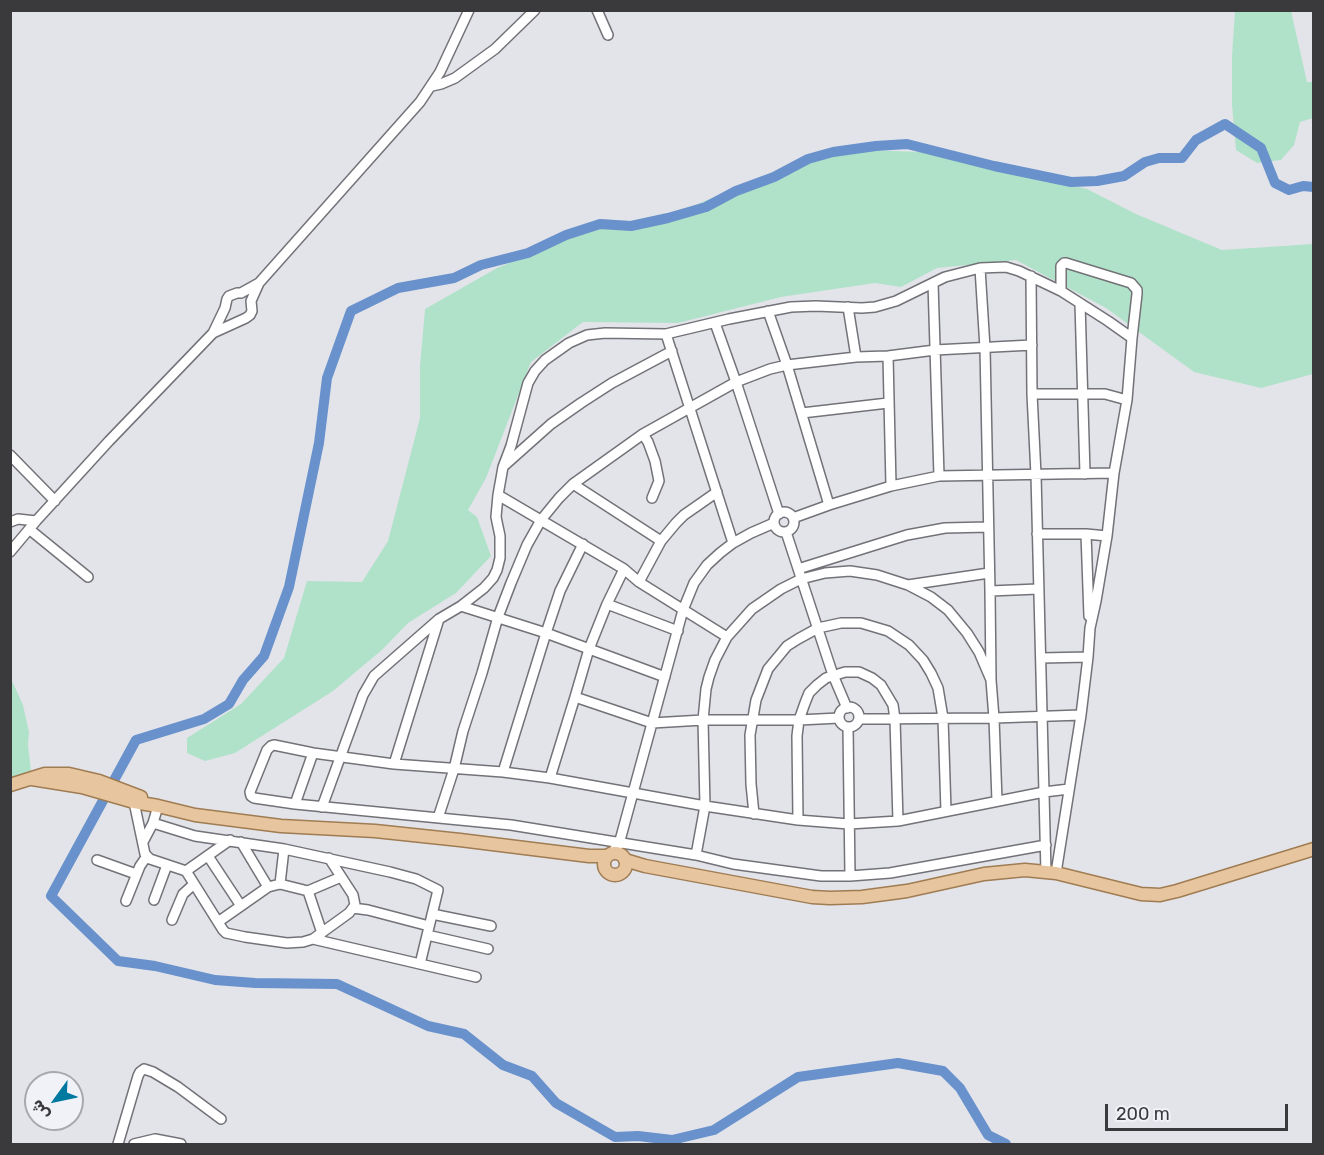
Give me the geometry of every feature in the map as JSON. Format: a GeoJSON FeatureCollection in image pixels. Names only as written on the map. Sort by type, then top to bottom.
{"type":"FeatureCollection","features":[{"type":"Feature","properties":{"kind":"main road"},"geometry":{"type":"LineString","coordinates":[[10,785],[32,778],[83,782],[146,798],[158,806]]}},
{"type":"Feature","properties":{"kind":"main road"},"geometry":{"type":"LineString","coordinates":[[123,794],[134,802],[195,815],[270,824],[375,831],[616,858],[645,866],[812,897],[830,898],[862,897],[907,891],[984,874],[1025,870],[1051,872],[1125,891],[1160,895],[1314,849]]}},
{"type":"Feature","properties":{"kind":"street"},"geometry":{"type":"LineString","coordinates":[[213,333],[250,315],[251,301],[259,283],[420,102],[432,86],[469,10]]}},
{"type":"Feature","properties":{"kind":"street"},"geometry":{"type":"LineString","coordinates":[[432,86],[456,78],[495,49],[535,10]]}},
{"type":"Feature","properties":{"kind":"street"},"geometry":{"type":"LineString","coordinates":[[597,10],[608,35]]}},
{"type":"Feature","properties":{"kind":"street"},"geometry":{"type":"LineString","coordinates":[[1061,291],[1060,268],[1064,263],[1131,283],[1137,290],[1127,400],[1114,473],[1107,536],[1090,628]]}},
{"type":"Feature","properties":{"kind":"street"},"geometry":{"type":"LineString","coordinates":[[322,807],[363,695],[374,676],[439,619],[461,606],[493,578],[500,558],[500,536],[496,518],[503,467],[528,383],[545,360],[569,343],[587,335],[605,333],[666,334],[768,311],[816,306],[862,308],[886,304],[945,277],[980,268],[1006,267],[1032,276],[1061,291],[1131,338]]}},
{"type":"Feature","properties":{"kind":"street"},"geometry":{"type":"LineString","coordinates":[[980,268],[985,348],[991,680],[997,801]]}},
{"type":"Feature","properties":{"kind":"street"},"geometry":{"type":"LineString","coordinates":[[1032,276],[1032,394],[1044,792],[1046,845],[1051,872]]}},
{"type":"Feature","properties":{"kind":"street"},"geometry":{"type":"LineString","coordinates":[[10,552],[36,520],[109,441],[213,333],[227,299],[259,283]]}},
{"type":"Feature","properties":{"kind":"street"},"geometry":{"type":"LineString","coordinates":[[933,283],[939,476]]}},
{"type":"Feature","properties":{"kind":"street"},"geometry":{"type":"LineString","coordinates":[[241,293],[251,301]]}},
{"type":"Feature","properties":{"kind":"street"},"geometry":{"type":"LineString","coordinates":[[1080,303],[1085,474]]}},
{"type":"Feature","properties":{"kind":"street"},"geometry":{"type":"LineString","coordinates":[[848,307],[856,357]]}},
{"type":"Feature","properties":{"kind":"street"},"geometry":{"type":"LineString","coordinates":[[225,308],[228,316],[237,321],[242,320]]}},
{"type":"Feature","properties":{"kind":"street"},"geometry":{"type":"LineString","coordinates":[[768,311],[830,505]]}},
{"type":"Feature","properties":{"kind":"street"},"geometry":{"type":"LineString","coordinates":[[715,323],[779,514]]}},
{"type":"Feature","properties":{"kind":"street"},"geometry":{"type":"LineString","coordinates":[[666,334],[734,543]]}},
{"type":"Feature","properties":{"kind":"street"},"geometry":{"type":"LineString","coordinates":[[438,818],[498,617],[527,545],[541,520],[573,484],[643,434],[736,382],[759,372],[787,365],[856,357],[1032,345]]}},
{"type":"Feature","properties":{"kind":"street"},"geometry":{"type":"LineString","coordinates":[[503,467],[551,424],[612,383],[672,351]]}},
{"type":"Feature","properties":{"kind":"street"},"geometry":{"type":"LineString","coordinates":[[888,356],[891,486]]}},
{"type":"Feature","properties":{"kind":"street"},"geometry":{"type":"LineString","coordinates":[[1032,394],[1105,394],[1127,400]]}},
{"type":"Feature","properties":{"kind":"street"},"geometry":{"type":"LineString","coordinates":[[802,413],[888,403]]}},
{"type":"Feature","properties":{"kind":"street"},"geometry":{"type":"LineString","coordinates":[[643,434],[655,461],[659,481],[652,498]]}},
{"type":"Feature","properties":{"kind":"street"},"geometry":{"type":"LineString","coordinates":[[10,455],[55,501]]}},
{"type":"Feature","properties":{"kind":"street"},"geometry":{"type":"LineString","coordinates":[[793,518],[891,486],[939,476],[1114,473]]}},
{"type":"Feature","properties":{"kind":"street"},"geometry":{"type":"LineString","coordinates":[[573,484],[662,541]]}},
{"type":"Feature","properties":{"kind":"street"},"geometry":{"type":"LineString","coordinates":[[639,582],[662,541],[684,515],[717,492]]}},
{"type":"Feature","properties":{"kind":"street"},"geometry":{"type":"LineString","coordinates":[[498,495],[583,544],[727,637]]}},
{"type":"Feature","properties":{"kind":"street"},"geometry":{"type":"LineString","coordinates":[[785,512],[793,518],[794,525],[786,532],[778,530],[774,523],[779,514],[785,512]]}},
{"type":"Feature","properties":{"kind":"street"},"geometry":{"type":"LineString","coordinates":[[10,522],[18,519],[36,520]]}},
{"type":"Feature","properties":{"kind":"street"},"geometry":{"type":"LineString","coordinates":[[616,858],[683,610],[694,583],[707,565],[720,553],[752,533],[774,523]]}},
{"type":"Feature","properties":{"kind":"street"},"geometry":{"type":"LineString","coordinates":[[696,855],[705,806],[703,720],[706,689],[715,660],[727,637],[752,609],[800,574],[906,535],[945,528],[988,527]]}},
{"type":"Feature","properties":{"kind":"street"},"geometry":{"type":"LineString","coordinates":[[29,530],[88,578]]}},
{"type":"Feature","properties":{"kind":"street"},"geometry":{"type":"LineString","coordinates":[[786,532],[846,708]]}},
{"type":"Feature","properties":{"kind":"street"},"geometry":{"type":"LineString","coordinates":[[1037,534],[1107,536]]}},
{"type":"Feature","properties":{"kind":"street"},"geometry":{"type":"LineString","coordinates":[[1051,872],[1069,789],[1088,657],[1090,628],[1086,534]]}},
{"type":"Feature","properties":{"kind":"street"},"geometry":{"type":"LineString","coordinates":[[503,772],[560,591],[583,544]]}},
{"type":"Feature","properties":{"kind":"street"},"geometry":{"type":"LineString","coordinates":[[550,778],[589,649],[624,570]]}},
{"type":"Feature","properties":{"kind":"street"},"geometry":{"type":"LineString","coordinates":[[800,574],[850,571],[877,574],[908,585],[931,597],[948,610],[967,633],[979,652],[991,680]]}},
{"type":"Feature","properties":{"kind":"street"},"geometry":{"type":"LineString","coordinates":[[908,585],[989,573]]}},
{"type":"Feature","properties":{"kind":"street"},"geometry":{"type":"LineString","coordinates":[[990,591],[1038,589]]}},
{"type":"Feature","properties":{"kind":"street"},"geometry":{"type":"LineString","coordinates":[[607,604],[678,631]]}},
{"type":"Feature","properties":{"kind":"street"},"geometry":{"type":"LineString","coordinates":[[461,606],[546,633],[665,677]]}},
{"type":"Feature","properties":{"kind":"street"},"geometry":{"type":"LineString","coordinates":[[394,764],[439,619]]}},
{"type":"Feature","properties":{"kind":"street"},"geometry":{"type":"LineString","coordinates":[[754,814],[750,745],[752,720],[756,700],[768,669],[787,646],[818,628],[841,622],[861,623],[888,631],[909,645],[923,660],[938,688],[943,718],[946,811]]}},
{"type":"Feature","properties":{"kind":"street"},"geometry":{"type":"LineString","coordinates":[[1041,658],[1088,657]]}},
{"type":"Feature","properties":{"kind":"street"},"geometry":{"type":"LineString","coordinates":[[798,820],[797,736],[799,720],[809,693],[817,684],[833,675],[859,672],[881,685],[893,705],[898,821]]}},
{"type":"Feature","properties":{"kind":"street"},"geometry":{"type":"LineString","coordinates":[[575,697],[652,723],[839,718]]}},
{"type":"Feature","properties":{"kind":"street"},"geometry":{"type":"LineString","coordinates":[[846,708],[853,708],[858,712],[859,719],[855,725],[848,727],[842,724],[839,718],[841,711],[846,708]]}},
{"type":"Feature","properties":{"kind":"street"},"geometry":{"type":"LineString","coordinates":[[859,719],[1081,715]]}},
{"type":"Feature","properties":{"kind":"street"},"geometry":{"type":"LineString","coordinates":[[848,727],[850,876]]}},
{"type":"Feature","properties":{"kind":"street"},"geometry":{"type":"LineString","coordinates":[[1046,845],[890,873],[850,876],[802,874],[733,864],[696,855],[616,858],[511,825],[295,804],[254,798],[250,792],[267,750],[274,745],[313,753],[394,764],[550,778],[754,814],[849,824],[898,821],[1069,789]]}},
{"type":"Feature","properties":{"kind":"street"},"geometry":{"type":"LineString","coordinates":[[295,804],[313,753]]}},
{"type":"Feature","properties":{"kind":"street"},"geometry":{"type":"LineString","coordinates":[[134,802],[147,856],[186,871],[226,933],[245,938],[291,943],[313,939],[342,919],[353,908],[355,902],[353,895],[329,858]]}},
{"type":"Feature","properties":{"kind":"street"},"geometry":{"type":"LineString","coordinates":[[144,842],[158,806]]}},
{"type":"Feature","properties":{"kind":"street"},"geometry":{"type":"LineString","coordinates":[[153,823],[195,836],[284,849],[402,875],[438,890],[420,964]]}},
{"type":"Feature","properties":{"kind":"street"},"geometry":{"type":"LineString","coordinates":[[186,871],[230,840]]}},
{"type":"Feature","properties":{"kind":"street"},"geometry":{"type":"LineString","coordinates":[[241,842],[268,887]]}},
{"type":"Feature","properties":{"kind":"street"},"geometry":{"type":"LineString","coordinates":[[280,884],[284,849]]}},
{"type":"Feature","properties":{"kind":"street"},"geometry":{"type":"LineString","coordinates":[[126,901],[141,863],[147,856]]}},
{"type":"Feature","properties":{"kind":"street"},"geometry":{"type":"LineString","coordinates":[[208,856],[241,906]]}},
{"type":"Feature","properties":{"kind":"street"},"geometry":{"type":"LineString","coordinates":[[97,860],[136,874]]}},
{"type":"Feature","properties":{"kind":"street"},"geometry":{"type":"LineString","coordinates":[[154,900],[167,865]]}},
{"type":"Feature","properties":{"kind":"street"},"geometry":{"type":"LineString","coordinates":[[218,922],[268,887],[280,884],[308,891],[341,877]]}},
{"type":"Feature","properties":{"kind":"street"},"geometry":{"type":"LineString","coordinates":[[172,920],[183,894],[194,884]]}},
{"type":"Feature","properties":{"kind":"street"},"geometry":{"type":"LineString","coordinates":[[308,891],[322,933]]}},
{"type":"Feature","properties":{"kind":"street"},"geometry":{"type":"LineString","coordinates":[[353,908],[368,910],[488,949]]}},
{"type":"Feature","properties":{"kind":"street"},"geometry":{"type":"LineString","coordinates":[[432,914],[491,926]]}},
{"type":"Feature","properties":{"kind":"street"},"geometry":{"type":"LineString","coordinates":[[313,939],[476,977]]}},
{"type":"Feature","properties":{"kind":"street"},"geometry":{"type":"LineString","coordinates":[[118,1144],[138,1076],[144,1069],[178,1087],[221,1119]]}},
{"type":"Feature","properties":{"kind":"street"},"geometry":{"type":"LineString","coordinates":[[134,1144],[155,1139],[181,1144]]}},
{"type":"Feature","properties":{"kind":"green space"},"geometry":{"type":"Polygon","coordinates":[[[1235,10],[1291,11],[1307,82],[1313,82],[1313,118],[1300,122],[1294,145],[1281,160],[1257,163],[1236,150],[1232,105],[1235,10]]]}},
{"type":"Feature","properties":{"kind":"green space"},"geometry":{"type":"Polygon","coordinates":[[[828,149],[923,152],[1087,189],[1136,214],[1222,250],[1313,244],[1313,374],[1261,388],[1194,372],[1106,308],[1016,260],[937,268],[901,287],[875,283],[781,297],[678,323],[583,322],[531,362],[486,478],[468,510],[477,517],[491,556],[456,593],[408,623],[383,649],[333,691],[235,753],[205,761],[187,753],[187,738],[241,704],[284,658],[307,581],[362,582],[388,541],[420,418],[420,366],[425,309],[497,268],[595,228],[681,211],[828,149]]]}},
{"type":"Feature","properties":{"kind":"green space"},"geometry":{"type":"Polygon","coordinates":[[[11,680],[23,705],[29,732],[31,771],[11,777],[11,680]]]}},
{"type":"Feature","properties":{"kind":"waterway"},"geometry":{"type":"LineString","coordinates":[[1006,1144],[988,1135],[960,1088],[943,1071],[898,1063],[798,1077],[714,1130],[672,1140],[638,1136],[615,1137],[556,1103],[532,1076],[503,1065],[464,1034],[428,1026],[337,984],[215,980],[155,966],[118,961],[51,896],[136,740],[204,719],[229,704],[243,680],[264,656],[289,587],[319,443],[327,378],[351,311],[398,288],[454,278],[481,265],[528,253],[566,235],[600,224],[631,226],[668,218],[706,207],[736,191],[774,177],[808,159],[833,152],[876,146],[907,144],[1071,182],[1097,181],[1124,176],[1145,162],[1159,158],[1182,158],[1196,140],[1225,124],[1261,148],[1275,183],[1289,190],[1303,186],[1314,187]]}}]}
